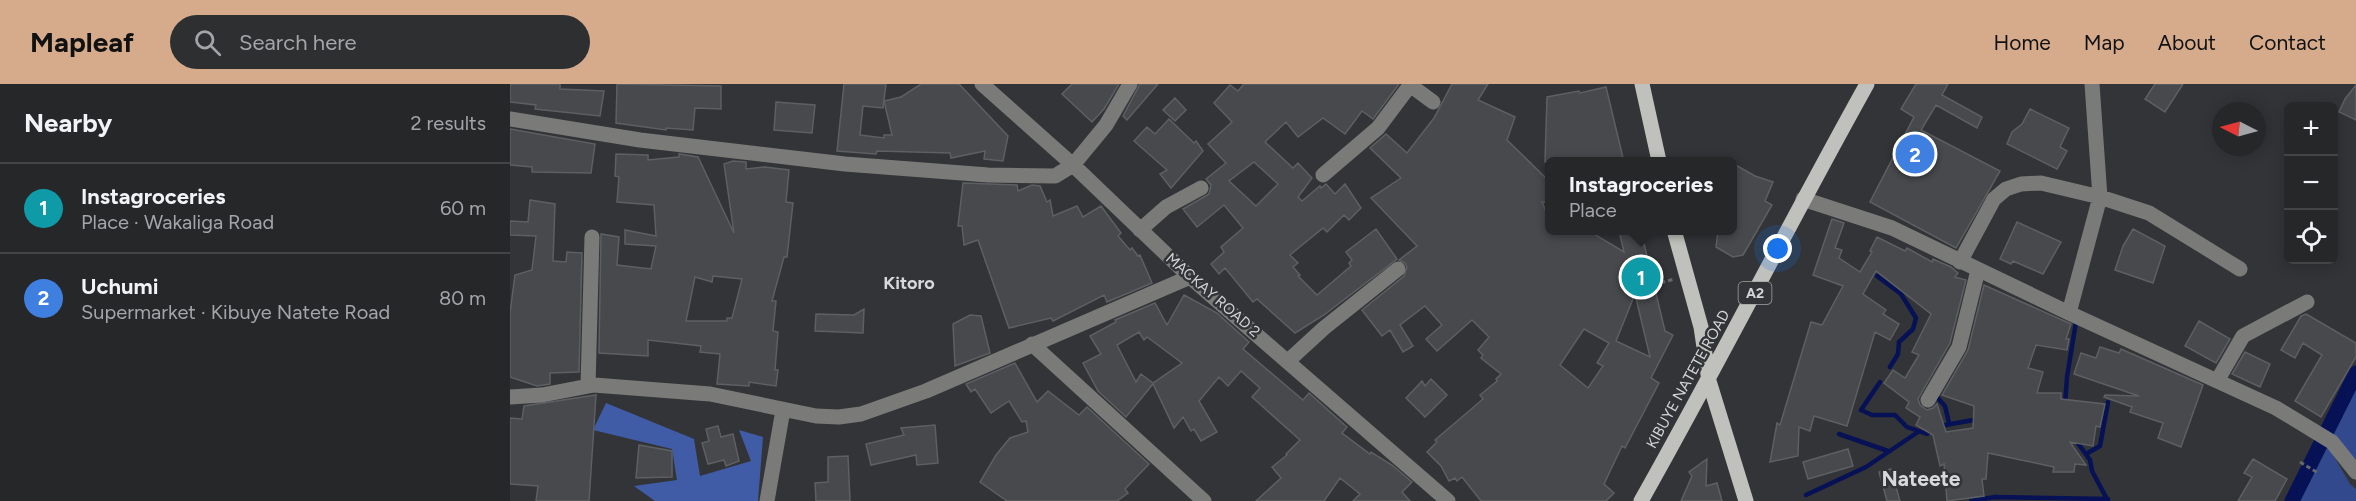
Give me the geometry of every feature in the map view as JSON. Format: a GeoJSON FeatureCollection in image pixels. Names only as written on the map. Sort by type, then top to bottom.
{"type":"FeatureCollection","features":[{"type":"Feature","properties":{"kind":"main road"},"geometry":{"type":"LineString","coordinates":[[1642,84],[1658,157]]}},
{"type":"Feature","properties":{"kind":"main road","name":"KIBUYE NATETE ROAD"},"geometry":{"type":"LineString","coordinates":[[1641,501],[1709,381],[1803,199],[1867,84]]}},
{"type":"Feature","properties":{"kind":"main road"},"geometry":{"type":"LineString","coordinates":[[1675,235],[1701,327],[1709,381],[1746,501]]}},
{"type":"Feature","properties":{"kind":"street","name":"MACKAY ROAD 2"},"geometry":{"type":"LineString","coordinates":[[982,84],[1072,165],[1190,277],[1448,501]]}},
{"type":"Feature","properties":{"kind":"street"},"geometry":{"type":"LineString","coordinates":[[510,119],[640,140],[856,165],[988,175],[1055,176],[1072,165],[1106,124],[1130,84]]}},
{"type":"Feature","properties":{"kind":"street"},"geometry":{"type":"LineString","coordinates":[[2069,313],[2100,197],[2092,84]]}},
{"type":"Feature","properties":{"kind":"street"},"geometry":{"type":"LineString","coordinates":[[1323,175],[1378,128],[1410,85],[1433,102]]}},
{"type":"Feature","properties":{"kind":"street"},"geometry":{"type":"LineString","coordinates":[[1960,262],[1994,199],[2006,189],[2020,184],[2041,183],[2100,197],[2148,213],[2240,268]]}},
{"type":"Feature","properties":{"kind":"street"},"geometry":{"type":"LineString","coordinates":[[1140,230],[1166,207],[1201,188]]}},
{"type":"Feature","properties":{"kind":"street"},"geometry":{"type":"LineString","coordinates":[[1803,199],[1892,228],[1977,270],[2276,408],[2332,442],[2356,472]]}},
{"type":"Feature","properties":{"kind":"street"},"geometry":{"type":"LineString","coordinates":[[588,386],[592,237]]}},
{"type":"Feature","properties":{"kind":"street"},"geometry":{"type":"LineString","coordinates":[[1288,361],[1324,328],[1398,270]]}},
{"type":"Feature","properties":{"kind":"street"},"geometry":{"type":"LineString","coordinates":[[1928,400],[1959,346],[1977,270]]}},
{"type":"Feature","properties":{"kind":"street"},"geometry":{"type":"LineString","coordinates":[[510,397],[552,394],[588,386],[710,394],[783,410],[839,417],[861,414],[926,391],[1190,277]]}},
{"type":"Feature","properties":{"kind":"street"},"geometry":{"type":"LineString","coordinates":[[2217,381],[2243,336],[2307,302]]}},
{"type":"Feature","properties":{"kind":"street"},"geometry":{"type":"LineString","coordinates":[[1032,344],[1204,501]]}},
{"type":"Feature","properties":{"kind":"street"},"geometry":{"type":"LineString","coordinates":[[767,501],[783,410]]}},
{"type":"Feature","properties":{"kind":"path"},"geometry":{"type":"LineString","coordinates":[[1632,291],[1687,274]]}},
{"type":"Feature","properties":{"kind":"path"},"geometry":{"type":"LineString","coordinates":[[2300,462],[2318,473]]}},
{"type":"Feature","properties":{"kind":"shaded area"},"geometry":{"type":"Polygon","coordinates":[[[2356,385],[2356,462],[2331,434],[2356,385]]]}},
{"type":"Feature","properties":{"kind":"shaded area"},"geometry":{"type":"Polygon","coordinates":[[[606,403],[694,439],[700,476],[751,461],[739,430],[763,437],[758,501],[655,501],[634,486],[677,480],[672,449],[593,430],[606,403]]]}},
{"type":"Feature","properties":{"kind":"shaded area"},"geometry":{"type":"Polygon","coordinates":[[[2326,443],[2350,484],[2356,489],[2356,501],[2296,501],[2326,443]]]}},
{"type":"Feature","properties":{"kind":"building"},"geometry":{"type":"Polygon","coordinates":[[[510,84],[560,84],[560,89],[604,91],[600,116],[535,109],[536,105],[510,102],[510,84]]]}},
{"type":"Feature","properties":{"kind":"building"},"geometry":{"type":"Polygon","coordinates":[[[617,84],[721,86],[721,109],[695,108],[693,130],[666,128],[666,130],[616,123],[617,84]]]}},
{"type":"Feature","properties":{"kind":"building"},"geometry":{"type":"Polygon","coordinates":[[[844,84],[886,84],[883,108],[863,106],[860,135],[884,138],[884,135],[892,135],[884,101],[901,97],[921,84],[959,84],[1008,136],[1003,161],[984,159],[985,151],[951,158],[950,153],[877,151],[876,154],[837,151],[844,84]]]}},
{"type":"Feature","properties":{"kind":"building"},"geometry":{"type":"Polygon","coordinates":[[[1072,84],[1119,84],[1104,109],[1092,122],[1062,94],[1072,84]]]}},
{"type":"Feature","properties":{"kind":"building"},"geometry":{"type":"Polygon","coordinates":[[[1140,84],[1158,84],[1127,120],[1123,116],[1140,84]]]}},
{"type":"Feature","properties":{"kind":"building"},"geometry":{"type":"Polygon","coordinates":[[[1244,84],[1399,84],[1373,119],[1362,111],[1345,134],[1323,118],[1298,137],[1286,122],[1265,142],[1293,168],[1298,163],[1312,178],[1298,197],[1302,201],[1320,186],[1321,188],[1326,184],[1335,194],[1345,184],[1361,208],[1349,220],[1344,215],[1327,232],[1323,228],[1290,255],[1298,263],[1293,267],[1300,275],[1298,276],[1317,295],[1351,266],[1349,263],[1352,260],[1346,252],[1376,229],[1397,259],[1324,315],[1295,333],[1257,299],[1253,302],[1225,268],[1219,274],[1211,264],[1224,252],[1221,247],[1243,228],[1224,205],[1197,227],[1183,209],[1209,194],[1211,185],[1206,179],[1226,163],[1208,144],[1232,122],[1214,103],[1230,85],[1238,91],[1244,84]],[[1254,162],[1229,181],[1256,206],[1278,184],[1254,162]]]}},
{"type":"Feature","properties":{"kind":"building"},"geometry":{"type":"Polygon","coordinates":[[[1452,84],[1488,84],[1478,100],[1515,117],[1507,140],[1545,177],[1545,202],[1542,202],[1545,209],[1545,235],[1596,235],[1624,252],[1620,235],[1642,235],[1665,331],[1673,335],[1651,378],[1659,383],[1625,448],[1622,446],[1604,484],[1614,493],[1606,501],[1481,501],[1462,477],[1457,481],[1455,478],[1449,481],[1441,466],[1427,452],[1437,442],[1435,440],[1483,399],[1480,395],[1497,381],[1496,379],[1501,374],[1481,358],[1483,355],[1478,350],[1489,337],[1472,320],[1437,351],[1426,339],[1442,325],[1425,306],[1400,325],[1413,346],[1403,352],[1390,330],[1382,336],[1362,310],[1404,276],[1407,267],[1399,260],[1417,246],[1371,198],[1401,178],[1370,148],[1386,134],[1407,153],[1434,118],[1452,84]],[[1635,294],[1616,341],[1650,357],[1635,294]],[[1584,329],[1560,365],[1588,388],[1603,366],[1597,363],[1609,343],[1584,329]]]}},
{"type":"Feature","properties":{"kind":"building"},"geometry":{"type":"Polygon","coordinates":[[[1916,84],[1948,84],[1942,95],[1982,117],[1977,128],[1936,105],[1921,130],[2000,171],[1956,248],[1870,202],[1914,117],[1901,109],[1916,84]]]}},
{"type":"Feature","properties":{"kind":"building"},"geometry":{"type":"Polygon","coordinates":[[[2155,84],[2183,84],[2165,112],[2145,99],[2155,84]]]}},
{"type":"Feature","properties":{"kind":"building"},"geometry":{"type":"Polygon","coordinates":[[[2356,85],[2356,120],[2339,112],[2345,99],[2356,85]]]}},
{"type":"Feature","properties":{"kind":"building"},"geometry":{"type":"Polygon","coordinates":[[[1606,87],[1623,157],[1545,157],[1547,97],[1579,91],[1580,93],[1606,87]]]}},
{"type":"Feature","properties":{"kind":"building"},"geometry":{"type":"Polygon","coordinates":[[[1175,98],[1186,110],[1175,121],[1163,110],[1175,98]]]}},
{"type":"Feature","properties":{"kind":"building"},"geometry":{"type":"Polygon","coordinates":[[[776,102],[815,105],[812,133],[774,130],[776,102]]]}},
{"type":"Feature","properties":{"kind":"building"},"geometry":{"type":"Polygon","coordinates":[[[2030,109],[2069,128],[2060,147],[2067,151],[2057,169],[2007,144],[2012,132],[2022,124],[2030,109]]]}},
{"type":"Feature","properties":{"kind":"building"},"geometry":{"type":"Polygon","coordinates":[[[1169,119],[1194,143],[1196,141],[1203,151],[1171,188],[1160,174],[1167,170],[1134,141],[1147,127],[1155,134],[1169,119]]]}},
{"type":"Feature","properties":{"kind":"building"},"geometry":{"type":"Polygon","coordinates":[[[510,129],[595,144],[591,173],[532,172],[532,167],[510,165],[510,129]]]}},
{"type":"Feature","properties":{"kind":"building"},"geometry":{"type":"Polygon","coordinates":[[[616,154],[648,155],[648,160],[679,157],[679,154],[698,157],[734,233],[724,164],[733,161],[746,162],[746,169],[765,167],[789,170],[786,202],[793,203],[787,257],[784,257],[772,301],[776,301],[773,331],[778,332],[776,386],[749,382],[749,386],[717,384],[720,354],[700,352],[701,346],[648,340],[648,356],[599,353],[601,234],[619,237],[617,265],[651,269],[656,246],[625,244],[625,230],[656,236],[654,205],[617,202],[619,177],[615,176],[616,154]],[[713,276],[712,282],[695,277],[686,321],[727,321],[727,318],[732,318],[742,279],[713,276]]]}},
{"type":"Feature","properties":{"kind":"building"},"geometry":{"type":"Polygon","coordinates":[[[1737,166],[1755,176],[1773,182],[1765,201],[1772,205],[1743,255],[1733,257],[1716,247],[1718,235],[1737,235],[1737,166]]]}},
{"type":"Feature","properties":{"kind":"building"},"geometry":{"type":"Polygon","coordinates":[[[963,183],[1017,185],[1018,191],[1032,185],[1040,186],[1047,202],[1050,200],[1053,216],[1077,206],[1083,217],[1101,206],[1121,233],[1118,236],[1130,250],[1132,248],[1138,256],[1140,255],[1152,283],[1107,302],[1104,295],[1053,321],[1051,318],[1009,328],[978,240],[964,245],[962,226],[958,226],[963,183]]]}},
{"type":"Feature","properties":{"kind":"building"},"geometry":{"type":"Polygon","coordinates":[[[530,200],[555,204],[553,261],[566,262],[567,252],[582,253],[579,372],[550,373],[550,384],[537,386],[510,377],[510,313],[515,275],[532,270],[536,236],[510,235],[510,221],[528,222],[530,200]]]}},
{"type":"Feature","properties":{"kind":"building"},"geometry":{"type":"Polygon","coordinates":[[[1832,219],[1844,223],[1835,248],[1842,250],[1839,258],[1860,272],[1872,252],[1870,251],[1877,237],[1905,251],[1907,248],[1932,262],[1933,259],[1951,267],[1958,273],[1955,277],[1966,280],[1950,343],[1918,399],[1920,405],[1927,410],[1937,404],[1946,432],[1973,428],[1974,406],[1942,395],[1968,350],[1984,285],[2071,324],[2066,339],[2069,339],[2067,350],[2036,345],[2028,368],[2043,372],[2037,393],[2061,393],[2061,399],[2105,404],[2100,427],[2096,426],[2093,446],[2070,442],[2086,465],[2075,464],[2074,472],[2053,472],[2054,467],[1988,453],[1986,479],[1982,479],[1984,496],[1947,501],[1944,464],[1940,466],[1933,435],[1916,425],[1920,417],[1906,408],[1909,402],[1884,383],[1893,370],[1905,378],[1919,355],[1912,352],[1931,314],[1876,271],[1863,294],[1886,310],[1883,314],[1899,324],[1890,340],[1875,332],[1847,426],[1814,416],[1810,431],[1799,427],[1798,456],[1770,462],[1777,423],[1780,425],[1811,322],[1822,325],[1843,286],[1813,275],[1832,219]]]}},
{"type":"Feature","properties":{"kind":"building"},"geometry":{"type":"Polygon","coordinates":[[[2017,222],[2061,242],[2043,274],[2013,261],[2011,264],[2000,259],[2017,222]]]}},
{"type":"Feature","properties":{"kind":"building"},"geometry":{"type":"Polygon","coordinates":[[[2133,229],[2165,246],[2153,283],[2115,270],[2123,246],[2133,229]]]}},
{"type":"Feature","properties":{"kind":"building"},"geometry":{"type":"Polygon","coordinates":[[[1184,295],[1217,313],[1249,342],[1243,349],[1303,400],[1309,393],[1347,427],[1342,433],[1370,454],[1371,452],[1392,465],[1412,482],[1402,492],[1410,501],[1353,501],[1360,494],[1340,478],[1324,501],[1256,501],[1281,478],[1272,467],[1300,440],[1252,397],[1260,388],[1241,371],[1228,386],[1219,377],[1199,401],[1217,432],[1201,441],[1194,429],[1191,431],[1183,417],[1174,428],[1153,384],[1126,417],[1098,391],[1083,363],[1101,354],[1090,336],[1116,322],[1115,320],[1155,303],[1167,325],[1184,295]],[[1139,332],[1117,345],[1136,382],[1141,374],[1153,383],[1182,363],[1147,337],[1144,340],[1139,332]]]}},
{"type":"Feature","properties":{"kind":"building"},"geometry":{"type":"Polygon","coordinates":[[[864,309],[863,333],[815,331],[816,314],[854,315],[864,309]]]}},
{"type":"Feature","properties":{"kind":"building"},"geometry":{"type":"Polygon","coordinates":[[[2306,314],[2356,343],[2356,357],[2321,417],[2295,401],[2322,355],[2303,343],[2295,358],[2281,350],[2301,316],[2306,314]]]}},
{"type":"Feature","properties":{"kind":"building"},"geometry":{"type":"Polygon","coordinates":[[[970,315],[981,316],[990,353],[955,366],[953,324],[970,315]]]}},
{"type":"Feature","properties":{"kind":"building"},"geometry":{"type":"Polygon","coordinates":[[[2199,321],[2230,339],[2216,363],[2185,346],[2199,321]]]}},
{"type":"Feature","properties":{"kind":"building"},"geometry":{"type":"Polygon","coordinates":[[[2100,347],[2119,353],[2121,349],[2203,385],[2181,447],[2158,438],[2163,423],[2130,412],[2132,407],[2104,397],[2105,395],[2139,396],[2074,374],[2081,353],[2096,358],[2100,347]]]}},
{"type":"Feature","properties":{"kind":"building"},"geometry":{"type":"Polygon","coordinates":[[[2245,352],[2270,364],[2260,387],[2232,374],[2245,352]]]}},
{"type":"Feature","properties":{"kind":"building"},"geometry":{"type":"Polygon","coordinates":[[[1015,363],[1037,402],[1048,391],[1079,415],[1087,407],[1149,464],[1125,489],[1128,493],[1117,501],[1007,501],[980,482],[996,455],[1010,438],[1028,432],[1026,421],[1022,422],[1009,401],[991,413],[975,389],[971,392],[966,384],[1015,363]]]}},
{"type":"Feature","properties":{"kind":"building"},"geometry":{"type":"Polygon","coordinates":[[[1431,379],[1447,395],[1425,417],[1406,398],[1422,381],[1425,386],[1431,379]]]}},
{"type":"Feature","properties":{"kind":"building"},"geometry":{"type":"Polygon","coordinates":[[[596,395],[589,501],[536,501],[538,486],[510,484],[510,418],[522,419],[524,406],[596,395]]]}},
{"type":"Feature","properties":{"kind":"building"},"geometry":{"type":"Polygon","coordinates":[[[935,425],[938,463],[917,465],[916,455],[871,465],[866,444],[904,435],[901,428],[935,425]]]}},
{"type":"Feature","properties":{"kind":"building"},"geometry":{"type":"Polygon","coordinates":[[[718,426],[721,437],[733,434],[739,461],[726,466],[724,460],[708,464],[702,443],[709,441],[706,429],[718,426]]]}},
{"type":"Feature","properties":{"kind":"building"},"geometry":{"type":"Polygon","coordinates":[[[639,445],[672,451],[672,477],[636,478],[639,445]]]}},
{"type":"Feature","properties":{"kind":"building"},"geometry":{"type":"Polygon","coordinates":[[[1848,449],[1853,466],[1808,479],[1803,462],[1848,449]]]}},
{"type":"Feature","properties":{"kind":"building"},"geometry":{"type":"Polygon","coordinates":[[[848,456],[850,501],[816,501],[815,483],[828,482],[828,457],[848,456]]]}},
{"type":"Feature","properties":{"kind":"building"},"geometry":{"type":"Polygon","coordinates":[[[1707,459],[1706,486],[1717,483],[1722,501],[1681,501],[1692,476],[1689,472],[1707,459]]]}},
{"type":"Feature","properties":{"kind":"building"},"geometry":{"type":"Polygon","coordinates":[[[2253,459],[2287,479],[2275,501],[2238,501],[2252,477],[2244,473],[2253,459]]]}},
{"type":"Feature","properties":{"kind":"building"},"geometry":{"type":"Polygon","coordinates":[[[1891,469],[1900,501],[1887,501],[1879,472],[1891,469]]]}},
{"type":"Feature","properties":{"kind":"waterway"},"geometry":{"type":"LineString","coordinates":[[1877,276],[1901,294],[1916,318],[1913,329],[1899,342],[1898,354],[1890,367]]}},
{"type":"Feature","properties":{"kind":"waterway"},"geometry":{"type":"LineString","coordinates":[[2065,405],[2076,322]]}},
{"type":"Feature","properties":{"kind":"waterway"},"geometry":{"type":"LineString","coordinates":[[2292,501],[2356,373]]}},
{"type":"Feature","properties":{"kind":"waterway"},"geometry":{"type":"LineString","coordinates":[[1880,382],[1861,410],[1872,415],[1895,415],[1907,427],[1927,434],[1932,429]]}},
{"type":"Feature","properties":{"kind":"waterway"},"geometry":{"type":"LineString","coordinates":[[1935,395],[1945,406],[1949,423]]}},
{"type":"Feature","properties":{"kind":"waterway"},"geometry":{"type":"LineString","coordinates":[[2086,454],[2100,446],[2108,402]]}},
{"type":"Feature","properties":{"kind":"waterway"},"geometry":{"type":"LineString","coordinates":[[1940,426],[1979,419]]}},
{"type":"Feature","properties":{"kind":"waterway"},"geometry":{"type":"LineString","coordinates":[[1806,495],[1866,467],[1918,432]]}},
{"type":"Feature","properties":{"kind":"waterway"},"geometry":{"type":"LineString","coordinates":[[1839,434],[1888,451]]}},
{"type":"Feature","properties":{"kind":"waterway"},"geometry":{"type":"LineString","coordinates":[[2075,439],[2090,460],[2092,471],[2108,501]]}},
{"type":"Feature","properties":{"kind":"waterway"},"geometry":{"type":"LineString","coordinates":[[1971,501],[1995,497],[2108,499]]}},
{"type":"Feature","properties":{"kind":"place","name":"Uchumi"},"geometry":{"type":"Point","coordinates":[1915,154]}},
{"type":"Feature","properties":{"kind":"place","name":"Instagroceries"},"geometry":{"type":"Point","coordinates":[1641,277]}},
{"type":"Feature","properties":{"kind":"district","name":"Kitoro"},"geometry":{"type":"Point","coordinates":[909,283]}},
{"type":"Feature","properties":{"kind":"district","name":"Nateete"},"geometry":{"type":"Point","coordinates":[1921,478]}}]}
